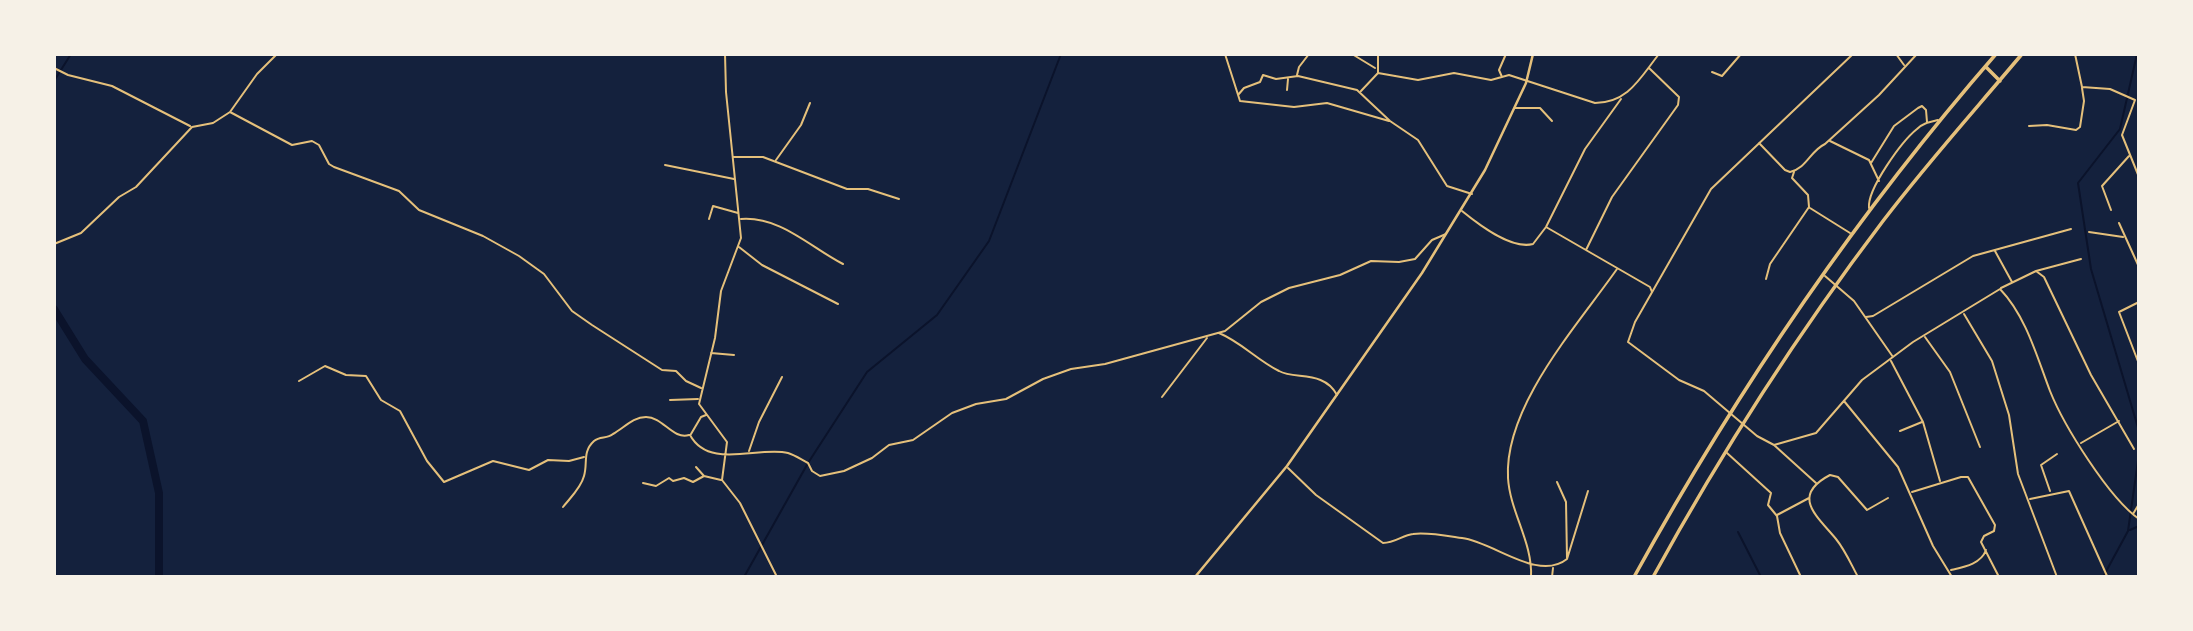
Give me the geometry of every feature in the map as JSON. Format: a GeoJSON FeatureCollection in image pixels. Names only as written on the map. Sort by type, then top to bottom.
{"type":"FeatureCollection","features":[{"type":"Feature","properties":{"kind":"highway"},"geometry":{"type":"LineString","coordinates":[[1634,577],[1731,413],[1822,274],[1869,208],[1996,54]]}},
{"type":"Feature","properties":{"kind":"highway"},"geometry":{"type":"LineString","coordinates":[[1653,577],[1743,424],[1836,285],[1910,185],[2022,54]]}},
{"type":"Feature","properties":{"kind":"highway"},"geometry":{"type":"LineString","coordinates":[[1986,67],[2000,81]]}},
{"type":"Feature","properties":{"kind":"street"},"geometry":{"type":"LineString","coordinates":[[54,244],[81,233],[119,197],[136,187],[192,127],[213,123],[230,112],[257,74],[277,54]]}},
{"type":"Feature","properties":{"kind":"street"},"geometry":{"type":"LineString","coordinates":[[722,480],[727,442],[706,415],[699,399],[721,290],[738,246],[740,220],[726,92],[726,54]]}},
{"type":"Feature","properties":{"kind":"street"},"geometry":{"type":"LineString","coordinates":[[1224,54],[1240,101],[1283,106],[1327,103],[1390,121]]}},
{"type":"Feature","properties":{"kind":"street"},"geometry":{"type":"LineString","coordinates":[[1298,76],[1299,67],[1309,54]]}},
{"type":"Feature","properties":{"kind":"street"},"geometry":{"type":"LineString","coordinates":[[1352,54],[1376,68]]}},
{"type":"Feature","properties":{"kind":"street"},"geometry":{"type":"LineString","coordinates":[[1378,54],[1378,73]]}},
{"type":"Feature","properties":{"kind":"street"},"geometry":{"type":"LineString","coordinates":[[1502,78],[1499,70],[1506,54]]}},
{"type":"Feature","properties":{"kind":"street"},"geometry":{"type":"LineString","coordinates":[[1195,577],[1287,466],[1447,234],[1472,194],[1526,83],[1533,54]]}},
{"type":"Feature","properties":{"kind":"street"},"geometry":{"type":"LineString","coordinates":[[1461,211],[1478,224],[1520,245],[1533,244],[1546,227],[1585,149],[1659,54]]}},
{"type":"Feature","properties":{"kind":"street"},"geometry":{"type":"LineString","coordinates":[[1712,72],[1723,76],[1741,54]]}},
{"type":"Feature","properties":{"kind":"street"},"geometry":{"type":"LineString","coordinates":[[1816,484],[1774,445],[1628,342],[1632,329],[1711,189],[1853,54]]}},
{"type":"Feature","properties":{"kind":"street"},"geometry":{"type":"LineString","coordinates":[[1896,54],[1905,66]]}},
{"type":"Feature","properties":{"kind":"street"},"geometry":{"type":"LineString","coordinates":[[1766,279],[1770,264],[1809,207],[1808,195],[1792,178],[1795,172],[1807,162],[1815,149],[1830,140],[1880,94],[1917,54]]}},
{"type":"Feature","properties":{"kind":"street"},"geometry":{"type":"LineString","coordinates":[[2029,126],[2047,125],[2076,130],[2080,127],[2084,104],[2075,54]]}},
{"type":"Feature","properties":{"kind":"street"},"geometry":{"type":"LineString","coordinates":[[1586,250],[1612,197],[1678,105],[1679,97],[1674,89],[1648,67]]}},
{"type":"Feature","properties":{"kind":"street"},"geometry":{"type":"LineString","coordinates":[[54,68],[80,79],[112,86],[192,127]]}},
{"type":"Feature","properties":{"kind":"street"},"geometry":{"type":"LineString","coordinates":[[1360,92],[1378,73]]}},
{"type":"Feature","properties":{"kind":"street"},"geometry":{"type":"LineString","coordinates":[[1378,73],[1418,80],[1454,73],[1491,80],[1512,76],[1526,83],[1595,103],[1618,100],[1627,93]]}},
{"type":"Feature","properties":{"kind":"street"},"geometry":{"type":"LineString","coordinates":[[1238,95],[1244,88],[1261,82],[1263,75],[1272,79],[1298,76],[1360,92],[1390,121],[1418,140],[1447,186],[1472,194]]}},
{"type":"Feature","properties":{"kind":"street"},"geometry":{"type":"LineString","coordinates":[[1287,90],[1288,78]]}},
{"type":"Feature","properties":{"kind":"street"},"geometry":{"type":"LineString","coordinates":[[2082,87],[2110,89],[2137,101],[2122,135],[2139,177]]}},
{"type":"Feature","properties":{"kind":"street"},"geometry":{"type":"LineString","coordinates":[[775,161],[801,125],[810,103]]}},
{"type":"Feature","properties":{"kind":"street"},"geometry":{"type":"LineString","coordinates":[[1871,163],[1894,126],[1922,106],[1926,110],[1927,122]]}},
{"type":"Feature","properties":{"kind":"street"},"geometry":{"type":"LineString","coordinates":[[1514,108],[1544,109],[1552,121]]}},
{"type":"Feature","properties":{"kind":"street"},"geometry":{"type":"LineString","coordinates":[[230,112],[292,145],[312,141],[319,145],[329,164],[356,177],[399,191],[419,210],[483,236],[519,256],[544,274],[572,311],[662,370],[676,371],[686,381],[701,388]]}},
{"type":"Feature","properties":{"kind":"street"},"geometry":{"type":"LineString","coordinates":[[1869,208],[1870,197],[1909,136],[1927,122],[1940,120]]}},
{"type":"Feature","properties":{"kind":"street"},"geometry":{"type":"LineString","coordinates":[[1830,140],[1871,163],[1879,181]]}},
{"type":"Feature","properties":{"kind":"street"},"geometry":{"type":"LineString","coordinates":[[1759,143],[1785,170],[1795,172]]}},
{"type":"Feature","properties":{"kind":"street"},"geometry":{"type":"LineString","coordinates":[[2111,210],[2102,186],[2129,156]]}},
{"type":"Feature","properties":{"kind":"street"},"geometry":{"type":"LineString","coordinates":[[733,157],[763,157],[847,190],[868,189],[899,199]]}},
{"type":"Feature","properties":{"kind":"street"},"geometry":{"type":"LineString","coordinates":[[665,165],[735,180]]}},
{"type":"Feature","properties":{"kind":"street"},"geometry":{"type":"LineString","coordinates":[[1876,171],[1884,174]]}},
{"type":"Feature","properties":{"kind":"street"},"geometry":{"type":"LineString","coordinates":[[709,219],[713,206],[739,213]]}},
{"type":"Feature","properties":{"kind":"street"},"geometry":{"type":"LineString","coordinates":[[1809,207],[1850,234]]}},
{"type":"Feature","properties":{"kind":"street"},"geometry":{"type":"LineString","coordinates":[[740,220],[754,218],[780,227],[843,264]]}},
{"type":"Feature","properties":{"kind":"street"},"geometry":{"type":"LineString","coordinates":[[2119,223],[2139,267]]}},
{"type":"Feature","properties":{"kind":"street"},"geometry":{"type":"LineString","coordinates":[[1546,227],[1650,287],[1653,293]]}},
{"type":"Feature","properties":{"kind":"street"},"geometry":{"type":"LineString","coordinates":[[1866,317],[1873,316],[1954,265],[1994,250],[2071,229]]}},
{"type":"Feature","properties":{"kind":"street"},"geometry":{"type":"LineString","coordinates":[[2089,232],[2124,237]]}},
{"type":"Feature","properties":{"kind":"street"},"geometry":{"type":"LineString","coordinates":[[690,435],[700,447],[727,455],[749,451],[788,453],[808,463],[812,471],[820,476],[830,476],[872,458],[889,445],[913,440],[952,413],[976,404],[1006,399],[1043,379],[1077,368],[1105,365],[1147,350],[1207,337],[1230,329],[1261,302],[1289,288],[1340,275],[1371,261],[1410,260],[1423,252],[1432,240],[1447,234]]}},
{"type":"Feature","properties":{"kind":"street"},"geometry":{"type":"LineString","coordinates":[[738,246],[762,265],[838,304]]}},
{"type":"Feature","properties":{"kind":"street"},"geometry":{"type":"LineString","coordinates":[[1994,250],[2012,282]]}},
{"type":"Feature","properties":{"kind":"street"},"geometry":{"type":"LineString","coordinates":[[1774,445],[1816,433],[1862,380],[1924,336],[2000,289],[2036,271],[2081,259]]}},
{"type":"Feature","properties":{"kind":"street"},"geometry":{"type":"LineString","coordinates":[[1531,577],[1531,566],[1509,490],[1508,459],[1512,435],[1530,396],[1617,269]]}},
{"type":"Feature","properties":{"kind":"street"},"geometry":{"type":"LineString","coordinates":[[2036,271],[2044,277],[2091,375],[2134,449]]}},
{"type":"Feature","properties":{"kind":"street"},"geometry":{"type":"LineString","coordinates":[[1822,274],[1866,317],[1892,359],[1923,422],[1940,482]]}},
{"type":"Feature","properties":{"kind":"street"},"geometry":{"type":"LineString","coordinates":[[1650,287],[1657,285]]}},
{"type":"Feature","properties":{"kind":"street"},"geometry":{"type":"LineString","coordinates":[[2000,289],[2018,316],[2054,400],[2109,490],[2139,519]]}},
{"type":"Feature","properties":{"kind":"street"},"geometry":{"type":"LineString","coordinates":[[2139,302],[2119,313],[2139,364]]}},
{"type":"Feature","properties":{"kind":"street"},"geometry":{"type":"LineString","coordinates":[[1963,313],[1996,371],[2009,415],[2018,474],[2057,577]]}},
{"type":"Feature","properties":{"kind":"street"},"geometry":{"type":"LineString","coordinates":[[1218,332],[1231,336],[1279,371],[1304,373],[1334,389],[1337,396]]}},
{"type":"Feature","properties":{"kind":"street"},"geometry":{"type":"LineString","coordinates":[[1924,336],[1950,372],[1980,447]]}},
{"type":"Feature","properties":{"kind":"street"},"geometry":{"type":"LineString","coordinates":[[1162,397],[1207,342],[1207,337]]}},
{"type":"Feature","properties":{"kind":"street"},"geometry":{"type":"LineString","coordinates":[[710,353],[734,355]]}},
{"type":"Feature","properties":{"kind":"street"},"geometry":{"type":"LineString","coordinates":[[299,381],[325,366],[352,376],[366,376],[381,400],[400,411],[427,461],[444,482],[493,461],[529,470],[548,460],[569,461],[584,457]]}},
{"type":"Feature","properties":{"kind":"street"},"geometry":{"type":"LineString","coordinates":[[749,451],[759,422],[782,377]]}},
{"type":"Feature","properties":{"kind":"street"},"geometry":{"type":"LineString","coordinates":[[670,400],[699,399]]}},
{"type":"Feature","properties":{"kind":"street"},"geometry":{"type":"LineString","coordinates":[[1844,400],[1898,467],[1933,547],[1952,577]]}},
{"type":"Feature","properties":{"kind":"street"},"geometry":{"type":"LineString","coordinates":[[690,435],[701,416],[706,415]]}},
{"type":"Feature","properties":{"kind":"street"},"geometry":{"type":"LineString","coordinates":[[563,507],[581,483],[585,473],[584,457],[591,444],[599,437],[611,436],[639,418],[652,418],[679,436],[690,435]]}},
{"type":"Feature","properties":{"kind":"street"},"geometry":{"type":"LineString","coordinates":[[2080,443],[2119,421]]}},
{"type":"Feature","properties":{"kind":"street"},"geometry":{"type":"LineString","coordinates":[[1900,431],[1923,422]]}},
{"type":"Feature","properties":{"kind":"street"},"geometry":{"type":"LineString","coordinates":[[1726,452],[1771,493],[1769,505],[1777,516],[1780,533],[1801,577]]}},
{"type":"Feature","properties":{"kind":"street"},"geometry":{"type":"LineString","coordinates":[[2050,492],[2041,465],[2057,454]]}},
{"type":"Feature","properties":{"kind":"street"},"geometry":{"type":"LineString","coordinates":[[1287,466],[1324,501],[1383,542],[1392,542],[1411,534],[1462,538],[1531,566],[1553,567],[1567,559],[1588,491]]}},
{"type":"Feature","properties":{"kind":"street"},"geometry":{"type":"LineString","coordinates":[[696,467],[704,477]]}},
{"type":"Feature","properties":{"kind":"street"},"geometry":{"type":"LineString","coordinates":[[1777,516],[1809,498],[1816,484],[1830,475],[1838,477],[1867,510],[1888,498]]}},
{"type":"Feature","properties":{"kind":"street"},"geometry":{"type":"LineString","coordinates":[[643,483],[656,485],[669,478],[673,481],[684,478],[693,482],[704,477],[722,480],[740,503],[777,577]]}},
{"type":"Feature","properties":{"kind":"street"},"geometry":{"type":"LineString","coordinates":[[1911,492],[1940,482],[1968,477],[1995,525],[1994,531],[1982,537],[1999,577]]}},
{"type":"Feature","properties":{"kind":"street"},"geometry":{"type":"LineString","coordinates":[[1557,482],[1566,502],[1567,559]]}},
{"type":"Feature","properties":{"kind":"street"},"geometry":{"type":"LineString","coordinates":[[2029,499],[2065,489],[2072,494],[2107,576]]}},
{"type":"Feature","properties":{"kind":"street"},"geometry":{"type":"LineString","coordinates":[[1809,498],[1811,512],[1836,540],[1858,577]]}},
{"type":"Feature","properties":{"kind":"street"},"geometry":{"type":"LineString","coordinates":[[2132,515],[2139,504]]}},
{"type":"Feature","properties":{"kind":"street"},"geometry":{"type":"LineString","coordinates":[[1949,571],[1975,563],[1983,557],[1986,548]]}},
{"type":"Feature","properties":{"kind":"street"},"geometry":{"type":"LineString","coordinates":[[1552,577],[1553,567]]}},
{"type":"Feature","properties":{"kind":"waterway"},"geometry":{"type":"LineString","coordinates":[[54,81],[71,54]]}},
{"type":"Feature","properties":{"kind":"waterway"},"geometry":{"type":"LineString","coordinates":[[744,577],[808,463],[867,372],[937,315],[989,241],[1061,54]]}},
{"type":"Feature","properties":{"kind":"waterway"},"geometry":{"type":"LineString","coordinates":[[2137,54],[2120,129],[2078,183],[2091,269],[2139,431]]}},
{"type":"Feature","properties":{"kind":"waterway"},"geometry":{"type":"LineString","coordinates":[[54,309],[85,359],[143,421],[159,493],[159,577]]}},
{"type":"Feature","properties":{"kind":"waterway"},"geometry":{"type":"LineString","coordinates":[[2103,577],[2128,531],[2139,454]]}},
{"type":"Feature","properties":{"kind":"waterway"},"geometry":{"type":"LineString","coordinates":[[2130,530],[2139,526]]}},
{"type":"Feature","properties":{"kind":"waterway"},"geometry":{"type":"LineString","coordinates":[[1738,532],[1761,577]]}}]}
